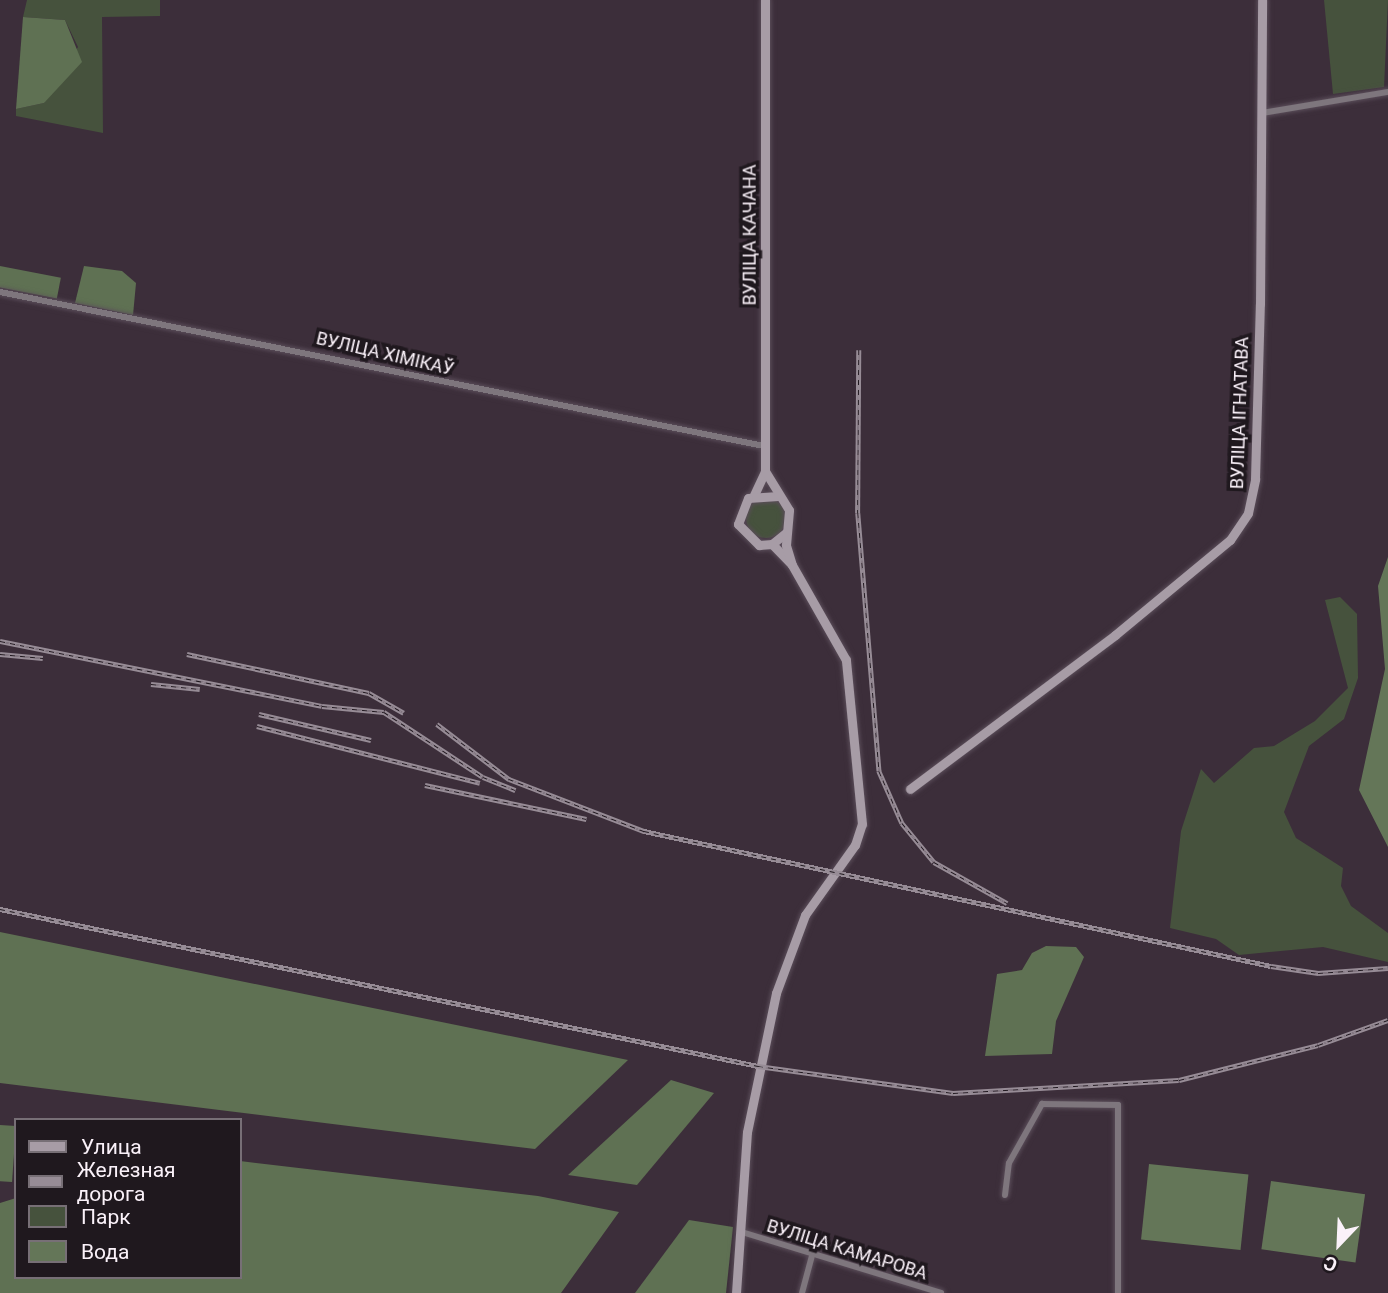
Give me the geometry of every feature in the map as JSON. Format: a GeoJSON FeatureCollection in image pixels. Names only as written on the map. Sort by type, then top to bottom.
{"type":"FeatureCollection","features":[{"type":"Feature","properties":{"kind":"main road","name":"ВУЛІЦА КАЧАНА"},"geometry":{"type":"LineString","coordinates":[[765,0],[765,471],[789,510],[793,565]]}},
{"type":"Feature","properties":{"kind":"main road","name":"ВУЛІЦА ІГНАТАВА"},"geometry":{"type":"LineString","coordinates":[[910,789],[1115,635],[1243,525],[1255,479],[1262,0]]}},
{"type":"Feature","properties":{"kind":"main road","name":"ВУЛІЦА КАЧАНА"},"geometry":{"type":"LineString","coordinates":[[736,1293],[745,1233],[753,1092],[769,1020],[798,929],[862,824],[846,660],[793,565],[772,544],[752,542],[740,528],[740,510],[754,495],[765,471]]}},
{"type":"Feature","properties":{"kind":"main road"},"geometry":{"type":"LineString","coordinates":[[754,495],[778,496]]}},
{"type":"Feature","properties":{"kind":"main road"},"geometry":{"type":"LineString","coordinates":[[772,544],[789,528]]}},
{"type":"Feature","properties":{"kind":"street"},"geometry":{"type":"LineString","coordinates":[[1262,113],[1388,92]]}},
{"type":"Feature","properties":{"kind":"street","name":"ВУЛІЦА ХІМІКАЎ"},"geometry":{"type":"LineString","coordinates":[[0,292],[764,446]]}},
{"type":"Feature","properties":{"kind":"street"},"geometry":{"type":"LineString","coordinates":[[1005,1195],[1009,1163],[1042,1104],[1118,1105],[1118,1293]]}},
{"type":"Feature","properties":{"kind":"street","name":"ВУЛІЦА КАМАРОВА"},"geometry":{"type":"LineString","coordinates":[[745,1233],[812,1256],[941,1293]]}},
{"type":"Feature","properties":{"kind":"street"},"geometry":{"type":"LineString","coordinates":[[802,1293],[812,1256]]}},
{"type":"Feature","properties":{"kind":"green space"},"geometry":{"type":"Polygon","coordinates":[[[27,0],[160,0],[160,16],[102,17],[103,133],[16,116],[16,109],[44,103],[78,47],[65,20],[23,17],[27,0]]]}},
{"type":"Feature","properties":{"kind":"green space"},"geometry":{"type":"Polygon","coordinates":[[[1324,0],[1388,0],[1384,87],[1333,94],[1324,0]]]}},
{"type":"Feature","properties":{"kind":"green space"},"geometry":{"type":"Polygon","coordinates":[[[766,498],[780,504],[786,518],[780,532],[766,538],[752,532],[746,518],[752,504],[766,498]]]}},
{"type":"Feature","properties":{"kind":"green space"},"geometry":{"type":"Polygon","coordinates":[[[1340,597],[1357,614],[1358,678],[1344,719],[1309,746],[1284,812],[1296,838],[1343,868],[1341,886],[1351,906],[1388,933],[1388,962],[1323,947],[1239,955],[1216,939],[1170,928],[1181,831],[1201,769],[1214,783],[1254,748],[1274,746],[1315,721],[1348,688],[1325,600],[1340,597]]]}},
{"type":"Feature","properties":{"kind":"shaded area"},"geometry":{"type":"Polygon","coordinates":[[[23,17],[65,20],[82,62],[44,103],[16,109],[23,17]]]}},
{"type":"Feature","properties":{"kind":"shaded area"},"geometry":{"type":"Polygon","coordinates":[[[0,266],[61,278],[57,298],[0,287],[0,266]]]}},
{"type":"Feature","properties":{"kind":"shaded area"},"geometry":{"type":"Polygon","coordinates":[[[84,266],[122,271],[136,283],[133,315],[75,303],[84,266]]]}},
{"type":"Feature","properties":{"kind":"shaded area"},"geometry":{"type":"Polygon","coordinates":[[[0,932],[628,1060],[535,1149],[0,1083],[0,932]]]}},
{"type":"Feature","properties":{"kind":"shaded area"},"geometry":{"type":"Polygon","coordinates":[[[1046,946],[1076,947],[1084,957],[1056,1021],[1052,1054],[985,1056],[997,974],[1022,970],[1032,953],[1046,946]]]}},
{"type":"Feature","properties":{"kind":"shaded area"},"geometry":{"type":"Polygon","coordinates":[[[671,1080],[714,1093],[637,1185],[568,1175],[671,1080]]]}},
{"type":"Feature","properties":{"kind":"shaded area"},"geometry":{"type":"Polygon","coordinates":[[[0,1125],[14,1126],[12,1182],[0,1181],[0,1125]]]}},
{"type":"Feature","properties":{"kind":"shaded area"},"geometry":{"type":"Polygon","coordinates":[[[242,1161],[538,1196],[619,1212],[561,1293],[0,1293],[0,1203],[14,1199],[14,1279],[242,1279],[242,1161]]]}},
{"type":"Feature","properties":{"kind":"shaded area"},"geometry":{"type":"Polygon","coordinates":[[[689,1220],[733,1227],[726,1293],[635,1293],[689,1220]]]}},
{"type":"Feature","properties":{"kind":"water"},"geometry":{"type":"Polygon","coordinates":[[[1388,557],[1388,847],[1359,790],[1385,669],[1378,586],[1388,557]]]}},
{"type":"Feature","properties":{"kind":"water"},"geometry":{"type":"Polygon","coordinates":[[[1149,1164],[1248,1174],[1241,1250],[1141,1240],[1149,1164]]]}},
{"type":"Feature","properties":{"kind":"water"},"geometry":{"type":"Polygon","coordinates":[[[1271,1181],[1365,1194],[1355,1263],[1261,1249],[1271,1181]]]}},
{"type":"Feature","properties":{"kind":"railway"},"geometry":{"type":"LineString","coordinates":[[859,350],[858,513],[879,771],[902,823],[934,862],[1007,903]]}},
{"type":"Feature","properties":{"kind":"railway"},"geometry":{"type":"LineString","coordinates":[[0,641],[322,706],[384,712],[483,777],[515,790]]}},
{"type":"Feature","properties":{"kind":"railway"},"geometry":{"type":"LineString","coordinates":[[0,654],[43,658]]}},
{"type":"Feature","properties":{"kind":"railway"},"geometry":{"type":"LineString","coordinates":[[187,654],[369,693],[404,713]]}},
{"type":"Feature","properties":{"kind":"railway"},"geometry":{"type":"LineString","coordinates":[[151,684],[200,689]]}},
{"type":"Feature","properties":{"kind":"railway"},"geometry":{"type":"LineString","coordinates":[[259,714],[371,740]]}},
{"type":"Feature","properties":{"kind":"railway"},"geometry":{"type":"LineString","coordinates":[[437,724],[509,779],[644,831],[1271,966],[1318,973],[1388,968]]}},
{"type":"Feature","properties":{"kind":"railway"},"geometry":{"type":"LineString","coordinates":[[257,726],[480,783]]}},
{"type":"Feature","properties":{"kind":"railway"},"geometry":{"type":"LineString","coordinates":[[425,785],[586,819]]}},
{"type":"Feature","properties":{"kind":"railway"},"geometry":{"type":"LineString","coordinates":[[0,909],[758,1066],[953,1093],[1179,1080],[1318,1045],[1388,1020]]}}]}
